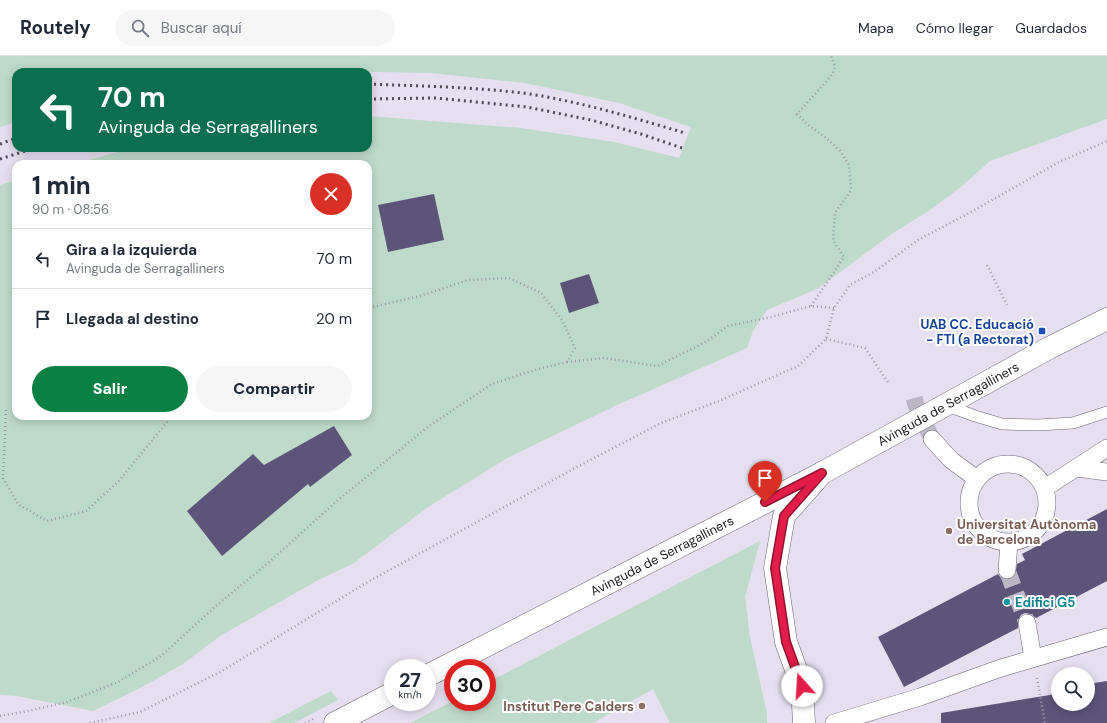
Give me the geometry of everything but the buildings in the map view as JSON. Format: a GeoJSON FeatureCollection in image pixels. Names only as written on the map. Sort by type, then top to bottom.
{"type":"FeatureCollection","features":[{"type":"Feature","properties":{"kind":"street","name":"Avinguda de Serragalliners"},"geometry":{"type":"LineString","coordinates":[[436,671],[822,473],[1049,348],[1107,319]]}},
{"type":"Feature","properties":{"kind":"street","name":"Avinguda de Serragalliners"},"geometry":{"type":"LineString","coordinates":[[932,439],[950,460],[976,479]]}},
{"type":"Feature","properties":{"kind":"street"},"geometry":{"type":"LineString","coordinates":[[1044,488],[1107,448]]}},
{"type":"Feature","properties":{"kind":"street"},"geometry":{"type":"LineString","coordinates":[[1008,463],[1019,465],[1030,470],[1039,478],[1044,488],[1048,500],[1046,513],[1041,524],[1032,534],[1021,540],[1009,542],[996,541],[985,535],[976,526],[970,515],[969,503],[971,490],[976,479],[995,465],[1008,463]]}},
{"type":"Feature","properties":{"kind":"street"},"geometry":{"type":"LineString","coordinates":[[1077,468],[1107,472]]}},
{"type":"Feature","properties":{"kind":"street"},"geometry":{"type":"LineString","coordinates":[[804,723],[802,686],[786,642],[775,568],[784,516],[822,473]]}},
{"type":"Feature","properties":{"kind":"street"},"geometry":{"type":"LineString","coordinates":[[1007,570],[1009,542]]}},
{"type":"Feature","properties":{"kind":"street"},"geometry":{"type":"LineString","coordinates":[[1028,623],[1033,658]]}},
{"type":"Feature","properties":{"kind":"street"},"geometry":{"type":"LineString","coordinates":[[834,723],[920,697],[1001,668],[1107,637]]}},
{"type":"Feature","properties":{"kind":"street"},"geometry":{"type":"LineString","coordinates":[[335,723],[384,698]]}},
{"type":"Feature","properties":{"kind":"lane"},"geometry":{"type":"LineString","coordinates":[[944,405],[1002,424],[1038,425],[1073,423],[1107,412]]}},
{"type":"Feature","properties":{"kind":"path"},"geometry":{"type":"LineString","coordinates":[[811,306],[844,257],[833,240],[835,213],[851,190],[849,165],[840,151],[797,114],[832,75],[835,66],[831,56]]}},
{"type":"Feature","properties":{"kind":"path"},"geometry":{"type":"LineString","coordinates":[[90,723],[140,712],[220,672],[366,583],[438,542],[510,505],[577,467],[661,423],[719,401],[798,366],[826,339],[834,308],[850,285],[874,272],[918,240],[1059,162],[1107,141]]}},
{"type":"Feature","properties":{"kind":"path"},"geometry":{"type":"LineString","coordinates":[[987,265],[1007,305]]}},
{"type":"Feature","properties":{"kind":"path"},"geometry":{"type":"LineString","coordinates":[[372,307],[420,296],[468,280],[509,278],[541,293],[562,320],[575,348],[567,362]]}},
{"type":"Feature","properties":{"kind":"path"},"geometry":{"type":"LineString","coordinates":[[0,716],[68,702],[118,682],[161,656],[338,500],[429,426],[492,384],[538,369],[567,362],[604,358],[657,366],[704,343],[728,326],[771,317],[811,306],[834,308]]}},
{"type":"Feature","properties":{"kind":"path"},"geometry":{"type":"LineString","coordinates":[[826,339],[865,348],[889,384]]}},
{"type":"Feature","properties":{"kind":"path"},"geometry":{"type":"LineString","coordinates":[[6,410],[3,478],[18,504],[47,521],[86,511],[119,481],[169,420]]}},
{"type":"Feature","properties":{"kind":"path"},"geometry":{"type":"LineString","coordinates":[[1033,658],[1045,723]]}},
{"type":"Feature","properties":{"kind":"green space"},"geometry":{"type":"Polygon","coordinates":[[[0,56],[1107,56],[1107,119],[990,161],[962,186],[930,210],[893,233],[817,289],[767,310],[753,331],[747,348],[617,405],[509,457],[428,507],[354,563],[320,579],[220,636],[183,664],[142,687],[93,711],[17,696],[0,695],[0,185],[12,181],[12,420],[372,420],[372,160],[88,160],[118,152],[372,152],[372,116],[521,128],[614,142],[679,158],[691,127],[619,103],[525,83],[431,73],[372,72],[372,68],[12,68],[12,123],[0,127],[0,56]]]}},
{"type":"Feature","properties":{"kind":"green space"},"geometry":{"type":"Polygon","coordinates":[[[760,541],[745,597],[750,637],[767,714],[767,723],[670,723],[653,689],[593,723],[410,723],[444,706],[444,711],[496,711],[496,678],[760,541]]]}},
{"type":"Feature","properties":{"kind":"green space"},"geometry":{"type":"Polygon","coordinates":[[[331,691],[338,700],[294,723],[269,723],[331,691]]]}},
{"type":"Feature","properties":{"kind":"tunnel"},"geometry":{"type":"LineString","coordinates":[[914,398],[932,439]]}},
{"type":"Feature","properties":{"kind":"tunnel"},"geometry":{"type":"LineString","coordinates":[[1007,570],[1027,623]]}},
{"type":"Feature","properties":{"kind":"railway"},"geometry":{"type":"LineString","coordinates":[[372,84],[465,88],[544,96],[625,115],[685,133]]}},
{"type":"Feature","properties":{"kind":"railway"},"geometry":{"type":"LineString","coordinates":[[372,99],[436,98],[527,107],[591,120],[641,134],[682,148]]}},
{"type":"Feature","properties":{"kind":"railway"},"geometry":{"type":"LineString","coordinates":[[0,144],[12,140]]}},
{"type":"Feature","properties":{"kind":"railway"},"geometry":{"type":"LineString","coordinates":[[0,159],[22,152]]}},
{"type":"Feature","properties":{"kind":"place","name":"UAB CC. Educació - FTI (a Rectorat)"},"geometry":{"type":"Point","coordinates":[1042,331]}},
{"type":"Feature","properties":{"kind":"place","name":"Universitat Autònoma de Barcelona"},"geometry":{"type":"Point","coordinates":[949,531]}},
{"type":"Feature","properties":{"kind":"place","name":"Edifici G5"},"geometry":{"type":"Point","coordinates":[1007,602]}},
{"type":"Feature","properties":{"kind":"place","name":"Institut Pere Calders"},"geometry":{"type":"Point","coordinates":[642,706]}},
{"type":"Feature","properties":{"kind":"route"},"geometry":{"type":"LineString","coordinates":[[765,502],[822,473],[784,516],[775,568],[786,642],[802,686]]}}]}
